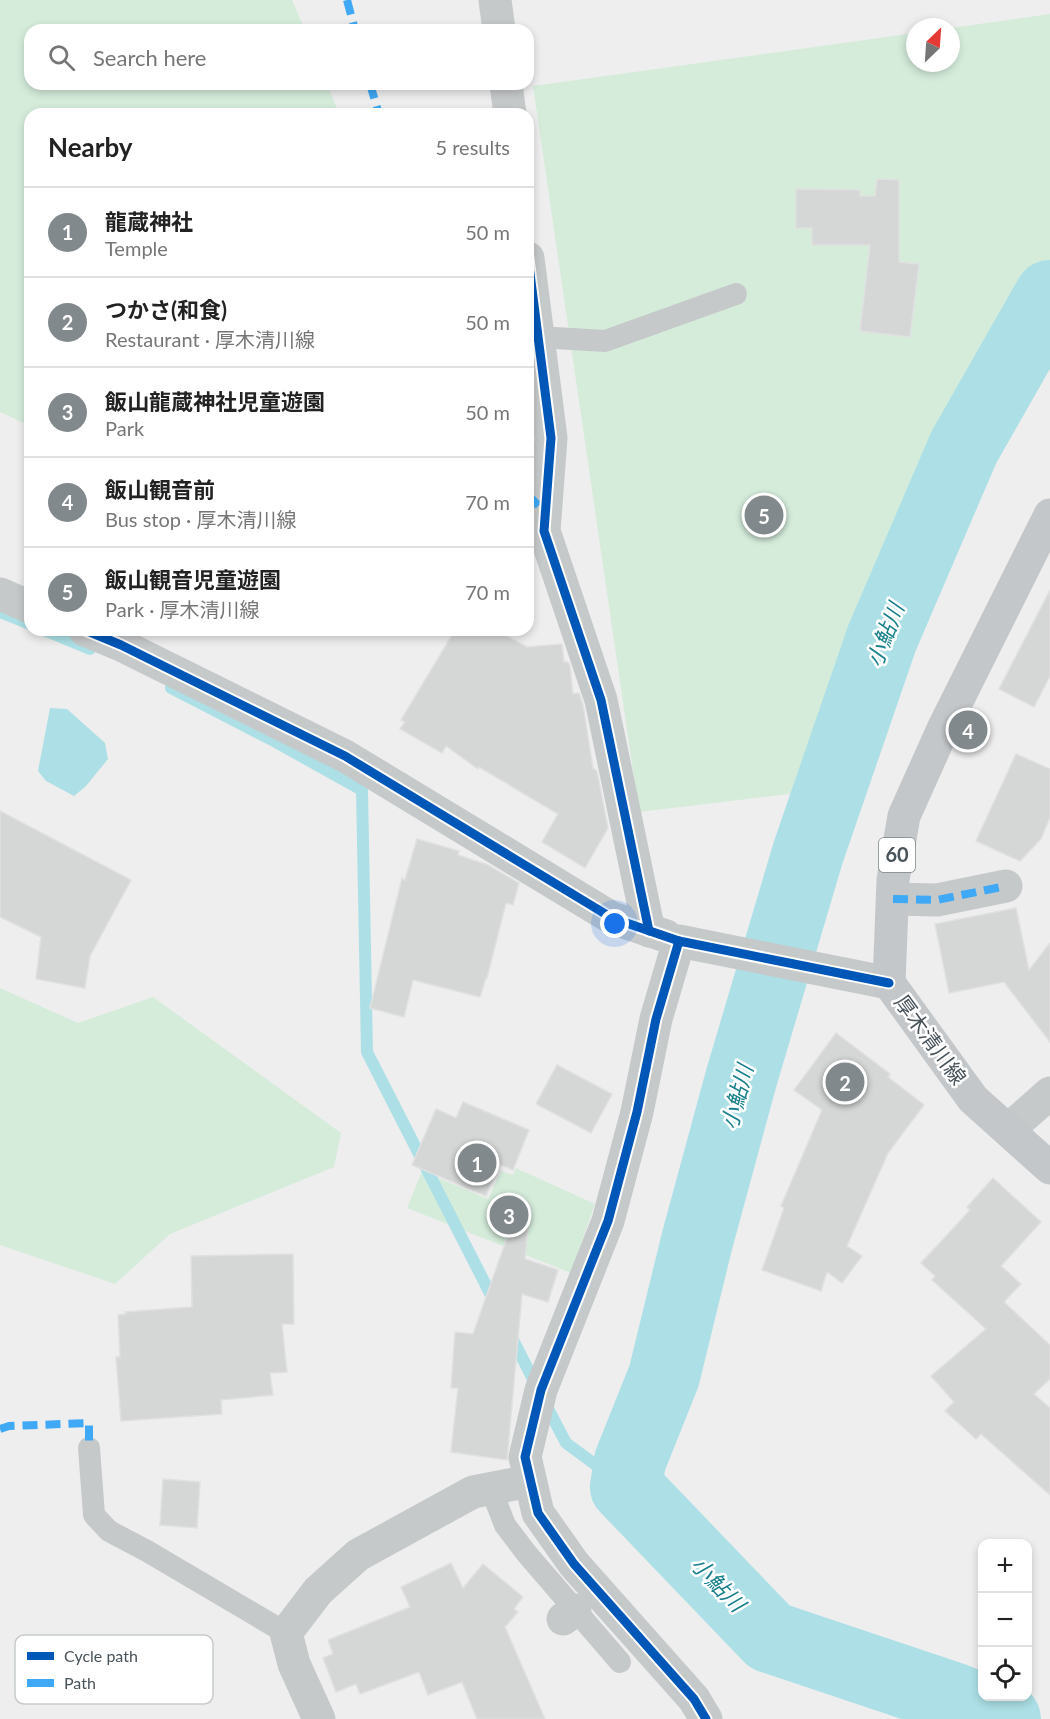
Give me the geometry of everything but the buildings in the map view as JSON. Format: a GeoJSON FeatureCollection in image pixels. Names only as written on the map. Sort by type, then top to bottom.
{"type":"FeatureCollection","features":[{"type":"Feature","properties":{"kind":"main road","name":"厚木清川線"},"geometry":{"type":"LineString","coordinates":[[1050,515],[943,729],[904,816],[893,880],[890,983],[973,1099],[1050,1168]]}},
{"type":"Feature","properties":{"kind":"street"},"geometry":{"type":"LineString","coordinates":[[495,0],[498,24]]}},
{"type":"Feature","properties":{"kind":"street"},"geometry":{"type":"LineString","coordinates":[[507,90],[509,108]]}},
{"type":"Feature","properties":{"kind":"street"},"geometry":{"type":"LineString","coordinates":[[534,305],[551,438],[544,531],[678,939],[656,1018],[637,1112],[608,1221],[541,1390],[525,1457],[538,1513],[574,1564],[694,1699],[706,1719]]}},
{"type":"Feature","properties":{"kind":"street"},"geometry":{"type":"LineString","coordinates":[[0,594],[24,604]]}},
{"type":"Feature","properties":{"kind":"street"},"geometry":{"type":"LineString","coordinates":[[99,636],[345,756],[612,918],[678,939],[890,983]]}},
{"type":"Feature","properties":{"kind":"street"},"geometry":{"type":"LineString","coordinates":[[892,899],[937,900],[1006,886]]}},
{"type":"Feature","properties":{"kind":"street"},"geometry":{"type":"LineString","coordinates":[[1008,1130],[1050,1093]]}},
{"type":"Feature","properties":{"kind":"street"},"geometry":{"type":"LineString","coordinates":[[319,1719],[294,1664],[286,1633],[318,1591],[358,1555],[473,1492],[530,1481]]}},
{"type":"Feature","properties":{"kind":"lane"},"geometry":{"type":"LineString","coordinates":[[538,337],[605,341],[736,294]]}},
{"type":"Feature","properties":{"kind":"lane"},"geometry":{"type":"LineString","coordinates":[[88,1448],[94,1515],[109,1531],[286,1633]]}},
{"type":"Feature","properties":{"kind":"lane"},"geometry":{"type":"LineString","coordinates":[[491,1489],[505,1525],[569,1615],[620,1662]]}},
{"type":"Feature","properties":{"kind":"green space"},"geometry":{"type":"Polygon","coordinates":[[[0,0],[292,0],[302,24],[24,24],[24,90],[329,90],[337,108],[24,108],[24,423],[0,412],[0,0]]]}},
{"type":"Feature","properties":{"kind":"green space"},"geometry":{"type":"Polygon","coordinates":[[[1050,14],[1050,296],[1022,304],[814,791],[639,812],[534,86],[906,34],[906,72],[960,72],[960,27],[1050,14]]]}},
{"type":"Feature","properties":{"kind":"green space"},"geometry":{"type":"Polygon","coordinates":[[[0,988],[78,1023],[153,997],[341,1133],[334,1167],[170,1234],[115,1284],[0,1245],[0,988]]]}},
{"type":"Feature","properties":{"kind":"green space"},"geometry":{"type":"Polygon","coordinates":[[[516,1168],[595,1204],[571,1273],[407,1208],[422,1171],[488,1199],[501,1171],[513,1175],[516,1168]]]}},
{"type":"Feature","properties":{"kind":"water"},"geometry":{"type":"Polygon","coordinates":[[[50,708],[67,709],[105,743],[108,759],[86,786],[74,796],[46,781],[38,771],[50,708]]]}},
{"type":"Feature","properties":{"kind":"waterway","name":"小鮎川"},"geometry":{"type":"LineString","coordinates":[[1005,1719],[955,1699],[770,1637],[626,1487],[630,1461],[664,1376],[697,1241],[741,1079],[808,853],[882,638],[964,447],[1050,296]]}},
{"type":"Feature","properties":{"kind":"waterway"},"geometry":{"type":"LineString","coordinates":[[0,612],[24,622]]}},
{"type":"Feature","properties":{"kind":"waterway"},"geometry":{"type":"LineString","coordinates":[[59,636],[90,649]]}},
{"type":"Feature","properties":{"kind":"waterway"},"geometry":{"type":"LineString","coordinates":[[171,688],[362,790],[367,1052],[496,1305]]}},
{"type":"Feature","properties":{"kind":"waterway"},"geometry":{"type":"LineString","coordinates":[[510,1334],[536,1385]]}},
{"type":"Feature","properties":{"kind":"waterway"},"geometry":{"type":"LineString","coordinates":[[544,1401],[566,1443],[626,1487]]}},
{"type":"Feature","properties":{"kind":"marked path"},"geometry":{"type":"LineString","coordinates":[[347,0],[353,24]]}},
{"type":"Feature","properties":{"kind":"marked path"},"geometry":{"type":"LineString","coordinates":[[372,90],[377,108]]}},
{"type":"Feature","properties":{"kind":"marked path"},"geometry":{"type":"LineString","coordinates":[[534,501],[546,513]]}},
{"type":"Feature","properties":{"kind":"marked path"},"geometry":{"type":"LineString","coordinates":[[893,899],[937,900],[1006,886]]}},
{"type":"Feature","properties":{"kind":"marked path"},"geometry":{"type":"LineString","coordinates":[[0,1429],[9,1426],[89,1423],[89,1448]]}},
{"type":"Feature","properties":{"kind":"cycle path"},"geometry":{"type":"LineString","coordinates":[[534,305],[551,438],[544,531],[601,700],[649,931]]}},
{"type":"Feature","properties":{"kind":"cycle path"},"geometry":{"type":"LineString","coordinates":[[99,636],[345,756],[612,918],[679,941]]}},
{"type":"Feature","properties":{"kind":"cycle path"},"geometry":{"type":"LineString","coordinates":[[706,1719],[694,1699],[574,1564],[538,1513],[525,1457],[541,1390],[608,1221],[637,1112],[656,1019],[679,941],[889,983]]}},
{"type":"Feature","properties":{"kind":"place","name":"飯山観音児童遊園"},"geometry":{"type":"Point","coordinates":[764,515]}},
{"type":"Feature","properties":{"kind":"place","name":"飯山観音前"},"geometry":{"type":"Point","coordinates":[968,730]}},
{"type":"Feature","properties":{"kind":"place","name":"つかさ(和食)"},"geometry":{"type":"Point","coordinates":[845,1082]}},
{"type":"Feature","properties":{"kind":"place","name":"龍蔵神社"},"geometry":{"type":"Point","coordinates":[477,1163]}},
{"type":"Feature","properties":{"kind":"place","name":"飯山龍蔵神社児童遊園"},"geometry":{"type":"Point","coordinates":[509,1215]}}]}
